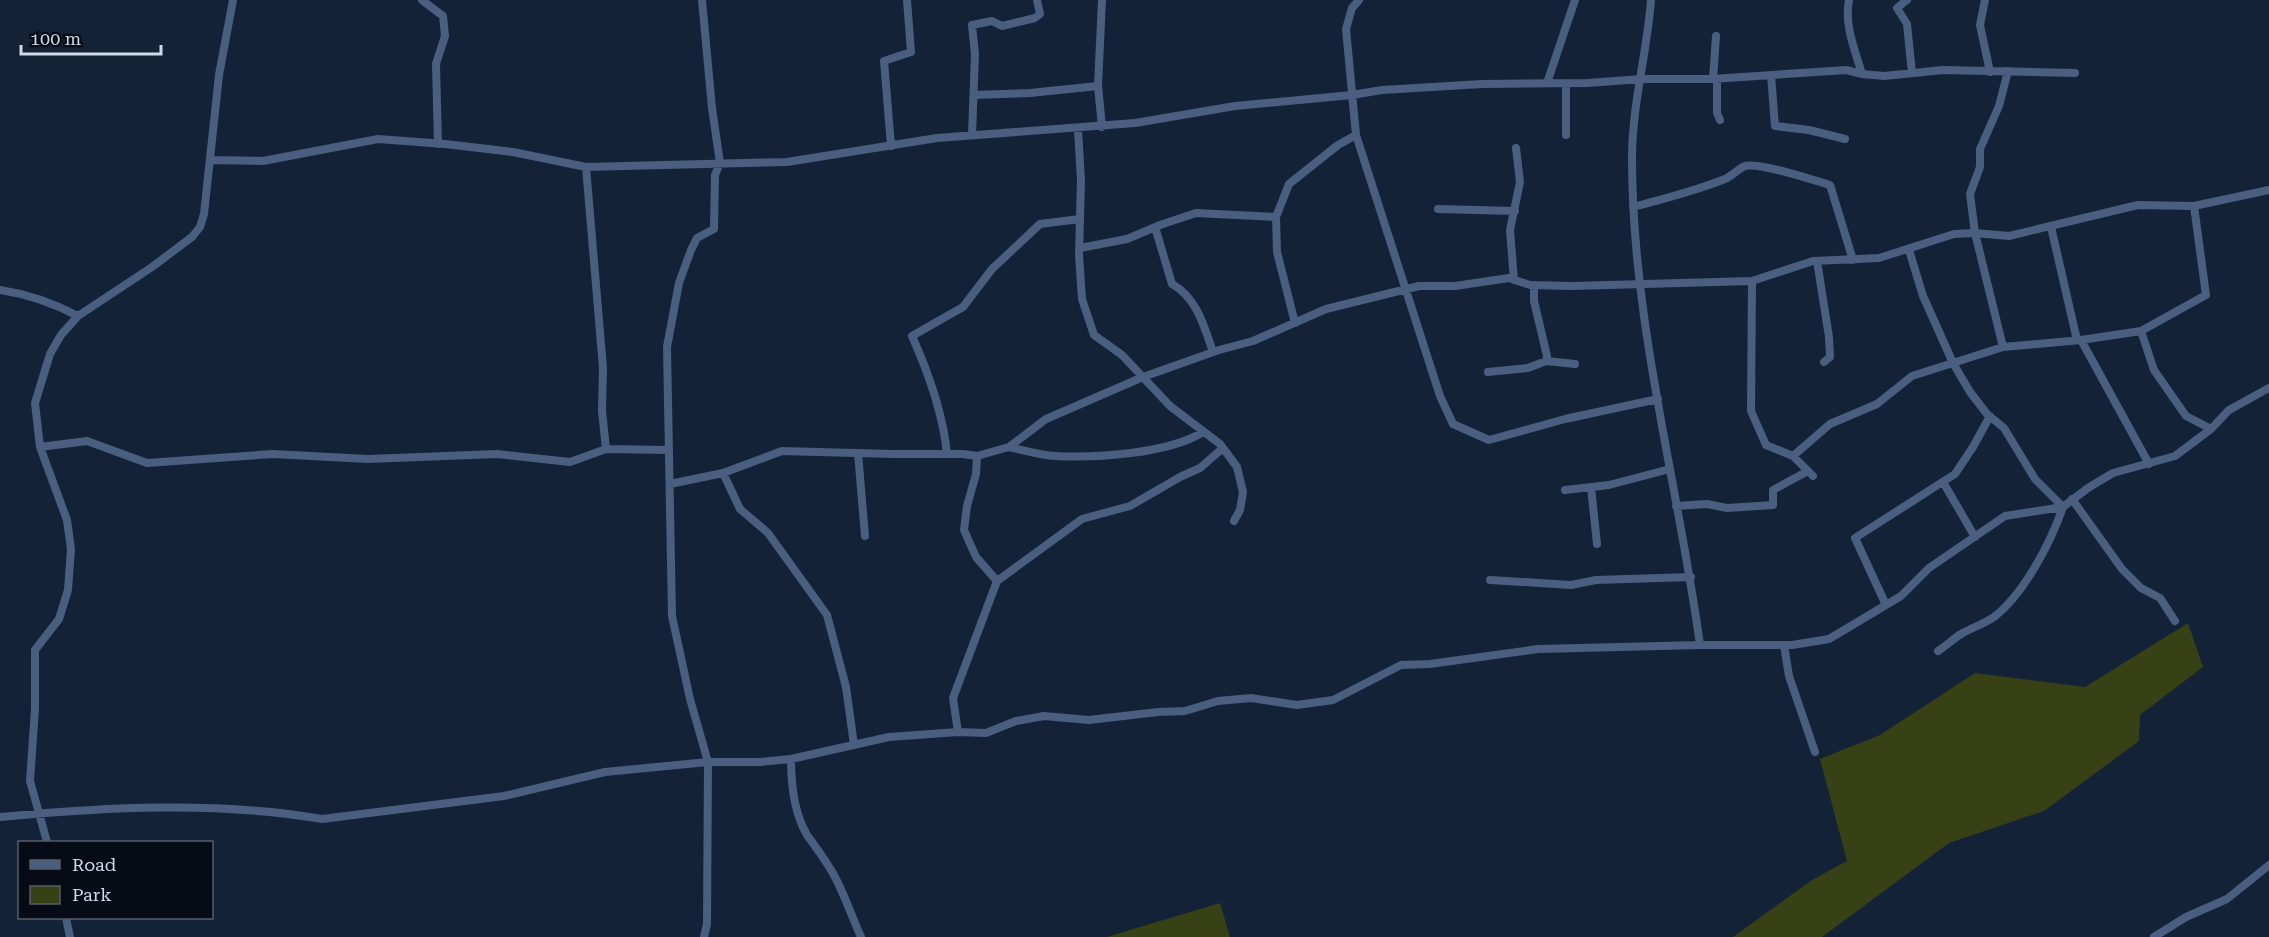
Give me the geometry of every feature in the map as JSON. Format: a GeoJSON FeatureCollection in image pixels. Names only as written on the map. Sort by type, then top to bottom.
{"type":"FeatureCollection","features":[{"type":"Feature","properties":{"kind":"street"},"geometry":{"type":"LineString","coordinates":[[46,841],[30,781],[35,709],[35,650],[59,619],[68,590],[71,549],[67,520],[40,447],[35,403],[51,354],[61,335],[78,316],[152,267],[192,237],[200,227],[204,214],[219,75],[233,0]]}},
{"type":"Feature","properties":{"kind":"street"},"geometry":{"type":"LineString","coordinates":[[422,0],[443,16],[445,36],[436,64],[438,144]]}},
{"type":"Feature","properties":{"kind":"street"},"geometry":{"type":"LineString","coordinates":[[702,0],[712,108],[720,164],[715,175],[714,229],[697,238],[691,250],[679,283],[667,346],[672,616],[690,699],[708,762],[707,924],[704,937]]}},
{"type":"Feature","properties":{"kind":"street"},"geometry":{"type":"LineString","coordinates":[[891,146],[884,61],[911,52],[908,0]]}},
{"type":"Feature","properties":{"kind":"street"},"geometry":{"type":"LineString","coordinates":[[972,135],[975,54],[972,25],[992,21],[1002,26],[1035,18],[1040,14],[1037,0]]}},
{"type":"Feature","properties":{"kind":"street"},"geometry":{"type":"LineString","coordinates":[[1102,0],[1098,86],[1102,127]]}},
{"type":"Feature","properties":{"kind":"street"},"geometry":{"type":"LineString","coordinates":[[1359,0],[1352,8],[1346,29],[1356,135],[1404,290],[1440,396],[1453,424],[1489,440],[1566,419],[1658,399]]}},
{"type":"Feature","properties":{"kind":"street"},"geometry":{"type":"LineString","coordinates":[[1547,83],[1575,0]]}},
{"type":"Feature","properties":{"kind":"street"},"geometry":{"type":"LineString","coordinates":[[1652,0],[1642,79],[1633,114],[1633,207],[1639,284],[1676,506],[1691,577],[1700,645]]}},
{"type":"Feature","properties":{"kind":"street"},"geometry":{"type":"LineString","coordinates":[[1850,0],[1848,9],[1850,34],[1862,74]]}},
{"type":"Feature","properties":{"kind":"street"},"geometry":{"type":"LineString","coordinates":[[1907,0],[1897,8],[1908,24],[1912,73]]}},
{"type":"Feature","properties":{"kind":"street"},"geometry":{"type":"LineString","coordinates":[[1985,0],[1980,25],[1990,72]]}},
{"type":"Feature","properties":{"kind":"street"},"geometry":{"type":"LineString","coordinates":[[1716,36],[1715,79],[1717,113],[1720,120]]}},
{"type":"Feature","properties":{"kind":"street"},"geometry":{"type":"LineString","coordinates":[[210,160],[262,161],[378,139],[513,152],[586,167],[787,162],[972,135],[1102,127],[1272,101],[1352,95],[1383,90],[1482,84],[1715,79],[1846,70],[1884,76],[1943,70],[2074,73]]}},
{"type":"Feature","properties":{"kind":"street"},"geometry":{"type":"LineString","coordinates":[[2002,347],[1975,233],[1970,194],[1980,167],[1980,149],[1999,106],[2008,71]]}},
{"type":"Feature","properties":{"kind":"street"},"geometry":{"type":"LineString","coordinates":[[1771,75],[1775,126],[1809,130],[1845,139]]}},
{"type":"Feature","properties":{"kind":"street"},"geometry":{"type":"LineString","coordinates":[[1566,83],[1566,135]]}},
{"type":"Feature","properties":{"kind":"street"},"geometry":{"type":"LineString","coordinates":[[974,95],[1030,93],[1098,86]]}},
{"type":"Feature","properties":{"kind":"street"},"geometry":{"type":"LineString","coordinates":[[1078,129],[1082,299],[1094,336],[1122,355],[1170,406],[1223,448],[1237,467],[1243,492],[1240,510],[1234,520]]}},
{"type":"Feature","properties":{"kind":"street"},"geometry":{"type":"LineString","coordinates":[[1295,323],[1276,252],[1276,217],[1289,184],[1338,144],[1356,135]]}},
{"type":"Feature","properties":{"kind":"street"},"geometry":{"type":"LineString","coordinates":[[1514,280],[1510,230],[1520,182],[1516,148]]}},
{"type":"Feature","properties":{"kind":"street"},"geometry":{"type":"LineString","coordinates":[[1633,207],[1670,198],[1728,178],[1746,166],[1768,168],[1830,185],[1853,260]]}},
{"type":"Feature","properties":{"kind":"street"},"geometry":{"type":"LineString","coordinates":[[586,167],[602,357],[602,411],[606,449]]}},
{"type":"Feature","properties":{"kind":"street"},"geometry":{"type":"LineString","coordinates":[[670,484],[723,473],[782,451],[977,456],[1009,447],[1046,419],[1143,377],[1213,352],[1253,341],[1326,309],[1419,286],[1455,286],[1509,278],[1534,285],[1572,286],[1752,281],[1817,261],[1879,258],[1954,234],[2009,236],[2138,205],[2194,206],[2269,190]]}},
{"type":"Feature","properties":{"kind":"street"},"geometry":{"type":"LineString","coordinates":[[1793,456],[1830,424],[1878,404],[1912,376],[2002,347],[2079,340],[2141,331],[2206,295],[2194,206]]}},
{"type":"Feature","properties":{"kind":"street"},"geometry":{"type":"LineString","coordinates":[[1438,209],[1515,211]]}},
{"type":"Feature","properties":{"kind":"street"},"geometry":{"type":"LineString","coordinates":[[1080,248],[1127,240],[1155,227],[1196,213],[1276,217]]}},
{"type":"Feature","properties":{"kind":"street"},"geometry":{"type":"LineString","coordinates":[[947,454],[945,432],[933,387],[912,336],[963,307],[992,269],[1040,224],[1080,219]]}},
{"type":"Feature","properties":{"kind":"street"},"geometry":{"type":"LineString","coordinates":[[1155,227],[1172,284],[1184,291],[1200,315],[1213,352]]}},
{"type":"Feature","properties":{"kind":"street"},"geometry":{"type":"LineString","coordinates":[[2051,227],[2079,340],[2149,464]]}},
{"type":"Feature","properties":{"kind":"street"},"geometry":{"type":"LineString","coordinates":[[1909,250],[1923,296],[1953,363],[1970,392],[1990,416],[2004,428],[2036,479],[2063,507]]}},
{"type":"Feature","properties":{"kind":"street"},"geometry":{"type":"LineString","coordinates":[[1817,261],[1829,337],[1830,357],[1824,362]]}},
{"type":"Feature","properties":{"kind":"street"},"geometry":{"type":"LineString","coordinates":[[1676,506],[1707,504],[1727,508],[1773,505],[1773,490],[1811,474],[1793,456],[1766,445],[1751,411],[1752,281]]}},
{"type":"Feature","properties":{"kind":"street"},"geometry":{"type":"LineString","coordinates":[[1534,285],[1534,301],[1547,356],[1546,361]]}},
{"type":"Feature","properties":{"kind":"street"},"geometry":{"type":"LineString","coordinates":[[0,290],[20,293],[61,307],[78,316]]}},
{"type":"Feature","properties":{"kind":"street"},"geometry":{"type":"LineString","coordinates":[[2141,331],[2154,370],[2186,416],[2211,429]]}},
{"type":"Feature","properties":{"kind":"street"},"geometry":{"type":"LineString","coordinates":[[1488,372],[1528,368],[1546,361],[1575,364]]}},
{"type":"Feature","properties":{"kind":"street"},"geometry":{"type":"LineString","coordinates":[[0,817],[88,809],[190,808],[294,814],[322,819],[504,796],[605,772],[708,762],[760,762],[791,759],[889,737],[958,732],[986,733],[1016,721],[1044,716],[1089,720],[1185,711],[1218,701],[1251,698],[1297,705],[1324,702],[1333,700],[1401,665],[1430,664],[1538,649],[1784,645],[1829,639],[1901,596],[1929,568],[2005,516],[2063,507],[2113,473],[2175,456],[2211,429],[2229,410],[2269,388]]}},
{"type":"Feature","properties":{"kind":"street"},"geometry":{"type":"LineString","coordinates":[[1886,605],[1855,538],[1955,474],[1990,416]]}},
{"type":"Feature","properties":{"kind":"street"},"geometry":{"type":"LineString","coordinates":[[1009,447],[1053,456],[1092,457],[1156,448],[1194,438],[1203,432]]}},
{"type":"Feature","properties":{"kind":"street"},"geometry":{"type":"LineString","coordinates":[[40,447],[87,441],[147,464],[273,454],[368,459],[497,454],[570,462],[606,449],[668,450]]}},
{"type":"Feature","properties":{"kind":"street"},"geometry":{"type":"LineString","coordinates":[[958,732],[953,698],[997,582],[1082,519],[1130,506],[1200,468],[1223,448]]}},
{"type":"Feature","properties":{"kind":"street"},"geometry":{"type":"LineString","coordinates":[[858,453],[865,536]]}},
{"type":"Feature","properties":{"kind":"street"},"geometry":{"type":"LineString","coordinates":[[977,456],[976,474],[967,506],[964,530],[976,557],[997,582]]}},
{"type":"Feature","properties":{"kind":"street"},"geometry":{"type":"LineString","coordinates":[[1565,489],[1609,485],[1670,469]]}},
{"type":"Feature","properties":{"kind":"street"},"geometry":{"type":"LineString","coordinates":[[723,473],[740,509],[768,533],[827,615],[846,687],[854,745]]}},
{"type":"Feature","properties":{"kind":"street"},"geometry":{"type":"LineString","coordinates":[[1943,483],[1975,537]]}},
{"type":"Feature","properties":{"kind":"street"},"geometry":{"type":"LineString","coordinates":[[1591,487],[1597,543]]}},
{"type":"Feature","properties":{"kind":"street"},"geometry":{"type":"LineString","coordinates":[[2072,500],[2122,569],[2141,588],[2160,598],[2175,621]]}},
{"type":"Feature","properties":{"kind":"street"},"geometry":{"type":"LineString","coordinates":[[1938,651],[1961,634],[1994,617],[2012,598],[2031,574],[2055,530],[2063,507]]}},
{"type":"Feature","properties":{"kind":"street"},"geometry":{"type":"LineString","coordinates":[[1490,580],[1571,585],[1596,580],[1691,577]]}},
{"type":"Feature","properties":{"kind":"street"},"geometry":{"type":"LineString","coordinates":[[1784,645],[1789,676],[1815,752]]}},
{"type":"Feature","properties":{"kind":"street"},"geometry":{"type":"LineString","coordinates":[[791,759],[791,780],[800,819],[806,834],[822,854],[836,879],[861,937]]}},
{"type":"Feature","properties":{"kind":"street"},"geometry":{"type":"LineString","coordinates":[[2154,937],[2186,917],[2227,899],[2269,865]]}},
{"type":"Feature","properties":{"kind":"street"},"geometry":{"type":"LineString","coordinates":[[66,919],[70,937]]}},
{"type":"Feature","properties":{"kind":"green space"},"geometry":{"type":"Polygon","coordinates":[[[2188,623],[2203,667],[2140,715],[2139,741],[2044,811],[1949,843],[1822,937],[1733,937],[1812,880],[1847,861],[1820,759],[1880,735],[1975,673],[2085,687],[2188,623]]]}},
{"type":"Feature","properties":{"kind":"green space"},"geometry":{"type":"Polygon","coordinates":[[[1220,903],[1230,937],[1107,937],[1220,903]]]}}]}
